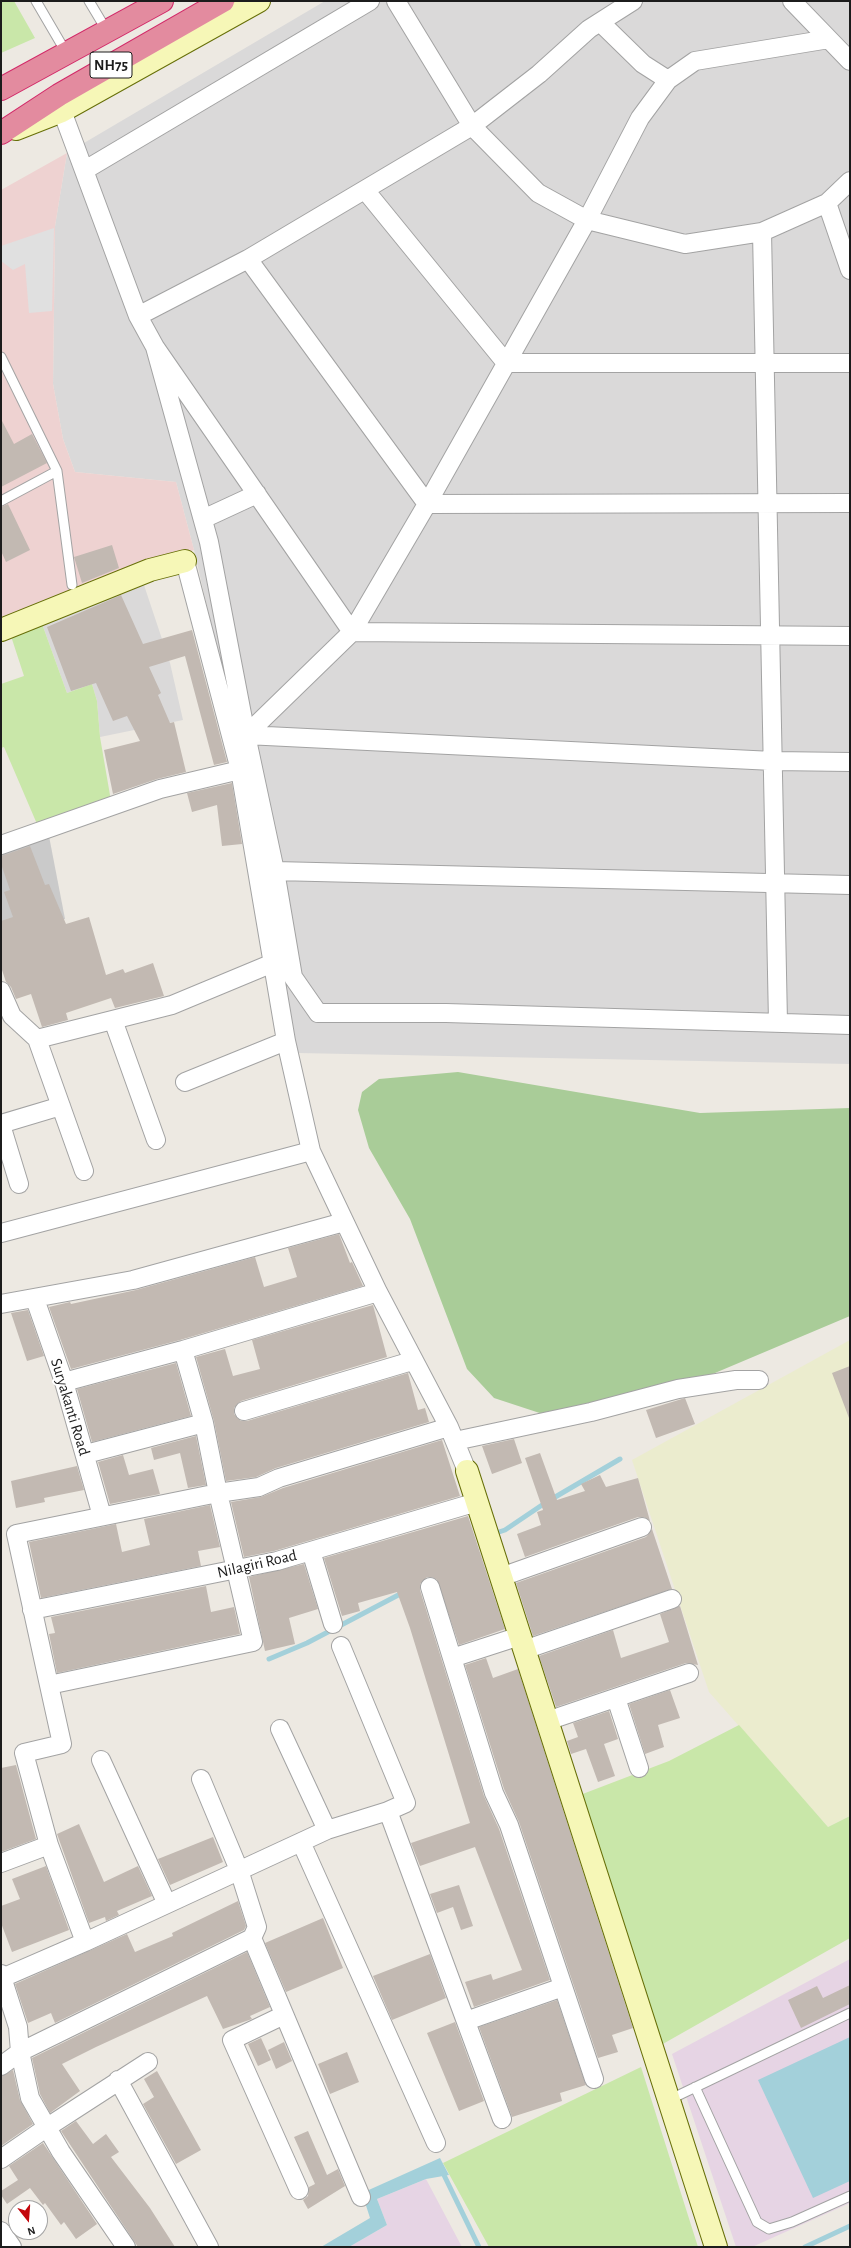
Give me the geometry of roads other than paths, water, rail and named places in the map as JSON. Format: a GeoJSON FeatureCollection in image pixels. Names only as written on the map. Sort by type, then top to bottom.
{"type":"FeatureCollection","features":[{"type":"Feature","properties":{"kind":"highway","name":"NH75"},"geometry":{"type":"LineString","coordinates":[[1,89],[162,1]]}},
{"type":"Feature","properties":{"kind":"highway","name":"NH75"},"geometry":{"type":"LineString","coordinates":[[1,133],[59,95],[223,1]]}},
{"type":"Feature","properties":{"kind":"street"},"geometry":{"type":"LineString","coordinates":[[1,133],[62,111],[258,1]]}},
{"type":"Feature","properties":{"kind":"street"},"geometry":{"type":"LineString","coordinates":[[85,170],[370,1]]}},
{"type":"Feature","properties":{"kind":"street"},"geometry":{"type":"LineString","coordinates":[[396,1],[472,126],[538,193],[587,220],[685,244],[762,232],[827,204],[850,181]]}},
{"type":"Feature","properties":{"kind":"street"},"geometry":{"type":"LineString","coordinates":[[138,316],[248,259],[472,126],[600,22],[633,1]]}},
{"type":"Feature","properties":{"kind":"street"},"geometry":{"type":"LineString","coordinates":[[792,1],[850,61]]}},
{"type":"Feature","properties":{"kind":"street"},"geometry":{"type":"LineString","coordinates":[[600,22],[643,64],[668,80]]}},
{"type":"Feature","properties":{"kind":"street"},"geometry":{"type":"LineString","coordinates":[[246,735],[352,632],[427,504],[587,220],[640,118],[668,80],[696,61],[829,40]]}},
{"type":"Feature","properties":{"kind":"street"},"geometry":{"type":"LineString","coordinates":[[62,111],[138,316],[156,347],[352,632]]}},
{"type":"Feature","properties":{"kind":"street"},"geometry":{"type":"LineString","coordinates":[[365,190],[506,363]]}},
{"type":"Feature","properties":{"kind":"street"},"geometry":{"type":"LineString","coordinates":[[827,204],[850,270]]}},
{"type":"Feature","properties":{"kind":"street"},"geometry":{"type":"LineString","coordinates":[[762,232],[778,1022]]}},
{"type":"Feature","properties":{"kind":"street"},"geometry":{"type":"LineString","coordinates":[[248,259],[427,504]]}},
{"type":"Feature","properties":{"kind":"street"},"geometry":{"type":"LineString","coordinates":[[156,347],[209,542],[246,735],[275,871],[293,977],[318,1013],[446,1013],[850,1025]]}},
{"type":"Feature","properties":{"kind":"street"},"geometry":{"type":"LineString","coordinates":[[506,363],[850,363]]}},
{"type":"Feature","properties":{"kind":"street"},"geometry":{"type":"LineString","coordinates":[[203,519],[257,494]]}},
{"type":"Feature","properties":{"kind":"street"},"geometry":{"type":"LineString","coordinates":[[427,504],[850,503]]}},
{"type":"Feature","properties":{"kind":"street"},"geometry":{"type":"LineString","coordinates":[[1,630],[150,570],[185,561],[240,770],[286,1041],[311,1151],[412,1361],[452,1434],[467,1471],[716,2247]]}},
{"type":"Feature","properties":{"kind":"street"},"geometry":{"type":"LineString","coordinates":[[352,632],[850,636]]}},
{"type":"Feature","properties":{"kind":"street"},"geometry":{"type":"LineString","coordinates":[[246,735],[773,761],[850,762]]}},
{"type":"Feature","properties":{"kind":"street"},"geometry":{"type":"LineString","coordinates":[[1,845],[160,789],[240,770]]}},
{"type":"Feature","properties":{"kind":"street"},"geometry":{"type":"LineString","coordinates":[[275,871],[850,885]]}},
{"type":"Feature","properties":{"kind":"street"},"geometry":{"type":"LineString","coordinates":[[37,1039],[172,1005],[273,963]]}},
{"type":"Feature","properties":{"kind":"street"},"geometry":{"type":"LineString","coordinates":[[1,991],[12,1016],[37,1039],[84,1171]]}},
{"type":"Feature","properties":{"kind":"street"},"geometry":{"type":"LineString","coordinates":[[114,1020],[156,1140]]}},
{"type":"Feature","properties":{"kind":"street"},"geometry":{"type":"LineString","coordinates":[[185,1082],[286,1041]]}},
{"type":"Feature","properties":{"kind":"street"},"geometry":{"type":"LineString","coordinates":[[19,1184],[1,1125],[61,1106]]}},
{"type":"Feature","properties":{"kind":"street"},"geometry":{"type":"LineString","coordinates":[[1,1233],[311,1151]]}},
{"type":"Feature","properties":{"kind":"street"},"geometry":{"type":"LineString","coordinates":[[1,1304],[35,1299],[132,1280],[344,1222]]}},
{"type":"Feature","properties":{"kind":"street"},"geometry":{"type":"LineString","coordinates":[[64,1382],[183,1350],[378,1292]]}},
{"type":"Feature","properties":{"kind":"street","name":"Suryakanti Road"},"geometry":{"type":"LineString","coordinates":[[35,1299],[64,1382],[86,1454],[102,1516]]}},
{"type":"Feature","properties":{"kind":"street"},"geometry":{"type":"LineString","coordinates":[[49,1685],[253,1642],[218,1493],[204,1423],[183,1350]]}},
{"type":"Feature","properties":{"kind":"street"},"geometry":{"type":"LineString","coordinates":[[244,1411],[412,1361]]}},
{"type":"Feature","properties":{"kind":"street"},"geometry":{"type":"LineString","coordinates":[[85,1942],[49,1845],[24,1753],[62,1744],[16,1534],[218,1493],[259,1487],[279,1478],[452,1434],[591,1412],[678,1389],[736,1380],[759,1380]]}},
{"type":"Feature","properties":{"kind":"street"},"geometry":{"type":"LineString","coordinates":[[86,1454],[204,1423]]}},
{"type":"Feature","properties":{"kind":"street","name":"Nilagiri Road"},"geometry":{"type":"LineString","coordinates":[[32,1610],[236,1569],[312,1551],[477,1502]]}},
{"type":"Feature","properties":{"kind":"street"},"geometry":{"type":"LineString","coordinates":[[501,1577],[642,1527]]}},
{"type":"Feature","properties":{"kind":"street"},"geometry":{"type":"LineString","coordinates":[[312,1551],[333,1624]]}},
{"type":"Feature","properties":{"kind":"street"},"geometry":{"type":"LineString","coordinates":[[430,1587],[494,1793],[509,1825],[594,2079]]}},
{"type":"Feature","properties":{"kind":"street"},"geometry":{"type":"LineString","coordinates":[[452,1658],[522,1643],[672,1599]]}},
{"type":"Feature","properties":{"kind":"street"},"geometry":{"type":"LineString","coordinates":[[126,2247],[46,2128],[30,2098],[20,2052],[18,2027],[2,1976],[85,1942],[327,1830],[388,1811],[406,1803],[341,1646]]}},
{"type":"Feature","properties":{"kind":"street"},"geometry":{"type":"LineString","coordinates":[[547,1721],[689,1674]]}},
{"type":"Feature","properties":{"kind":"street"},"geometry":{"type":"LineString","coordinates":[[616,1698],[639,1768]]}},
{"type":"Feature","properties":{"kind":"street"},"geometry":{"type":"LineString","coordinates":[[280,1729],[327,1830]]}},
{"type":"Feature","properties":{"kind":"street"},"geometry":{"type":"LineString","coordinates":[[101,1760],[166,1904]]}},
{"type":"Feature","properties":{"kind":"street"},"geometry":{"type":"LineString","coordinates":[[1,2066],[20,2052],[252,1938],[257,1927],[239,1870],[201,1780]]}},
{"type":"Feature","properties":{"kind":"street"},"geometry":{"type":"LineString","coordinates":[[388,1811],[502,2119]]}},
{"type":"Feature","properties":{"kind":"street"},"geometry":{"type":"LineString","coordinates":[[302,1842],[436,2143]]}},
{"type":"Feature","properties":{"kind":"street"},"geometry":{"type":"LineString","coordinates":[[1,1863],[49,1845]]}},
{"type":"Feature","properties":{"kind":"street"},"geometry":{"type":"LineString","coordinates":[[252,1938],[361,2197]]}},
{"type":"Feature","properties":{"kind":"street"},"geometry":{"type":"LineString","coordinates":[[466,2021],[563,1987]]}},
{"type":"Feature","properties":{"kind":"street"},"geometry":{"type":"LineString","coordinates":[[284,2016],[232,2040],[299,2190]]}},
{"type":"Feature","properties":{"kind":"street"},"geometry":{"type":"LineString","coordinates":[[1,2159],[118,2080],[148,2062]]}},
{"type":"Feature","properties":{"kind":"street"},"geometry":{"type":"LineString","coordinates":[[118,2080],[209,2247]]}},
{"type":"Feature","properties":{"kind":"street"},"geometry":{"type":"LineString","coordinates":[[1,2231],[12,2247]]}},
{"type":"Feature","properties":{"kind":"lane"},"geometry":{"type":"LineString","coordinates":[[36,1],[67,54]]}},
{"type":"Feature","properties":{"kind":"lane"},"geometry":{"type":"LineString","coordinates":[[89,1],[107,31]]}},
{"type":"Feature","properties":{"kind":"lane"},"geometry":{"type":"LineString","coordinates":[[1,357],[57,471],[72,585]]}},
{"type":"Feature","properties":{"kind":"lane"},"geometry":{"type":"LineString","coordinates":[[1,501],[57,471]]}},
{"type":"Feature","properties":{"kind":"lane"},"geometry":{"type":"LineString","coordinates":[[677,2096],[850,2013]]}},
{"type":"Feature","properties":{"kind":"lane"},"geometry":{"type":"LineString","coordinates":[[695,2087],[757,2222],[769,2229],[792,2222],[850,2196]]}},
{"type":"Feature","properties":{"kind":"water"},"geometry":{"type":"Polygon","coordinates":[[[850,2037],[850,2181],[813,2198],[758,2080],[850,2037]]]}},
{"type":"Feature","properties":{"kind":"water"},"geometry":{"type":"Polygon","coordinates":[[[440,2158],[449,2175],[426,2179],[377,2199],[387,2225],[349,2247],[321,2247],[370,2218],[362,2193],[440,2158]]]}},
{"type":"Feature","properties":{"kind":"waterway"},"geometry":{"type":"LineString","coordinates":[[493,1534],[505,1530],[545,1503],[620,1459]]}},
{"type":"Feature","properties":{"kind":"waterway"},"geometry":{"type":"LineString","coordinates":[[269,1659],[307,1643],[404,1592]]}},
{"type":"Feature","properties":{"kind":"waterway"},"geometry":{"type":"LineString","coordinates":[[442,2171],[479,2247]]}},
{"type":"Feature","properties":{"kind":"waterway"},"geometry":{"type":"LineString","coordinates":[[805,2247],[850,2226]]}}]}
